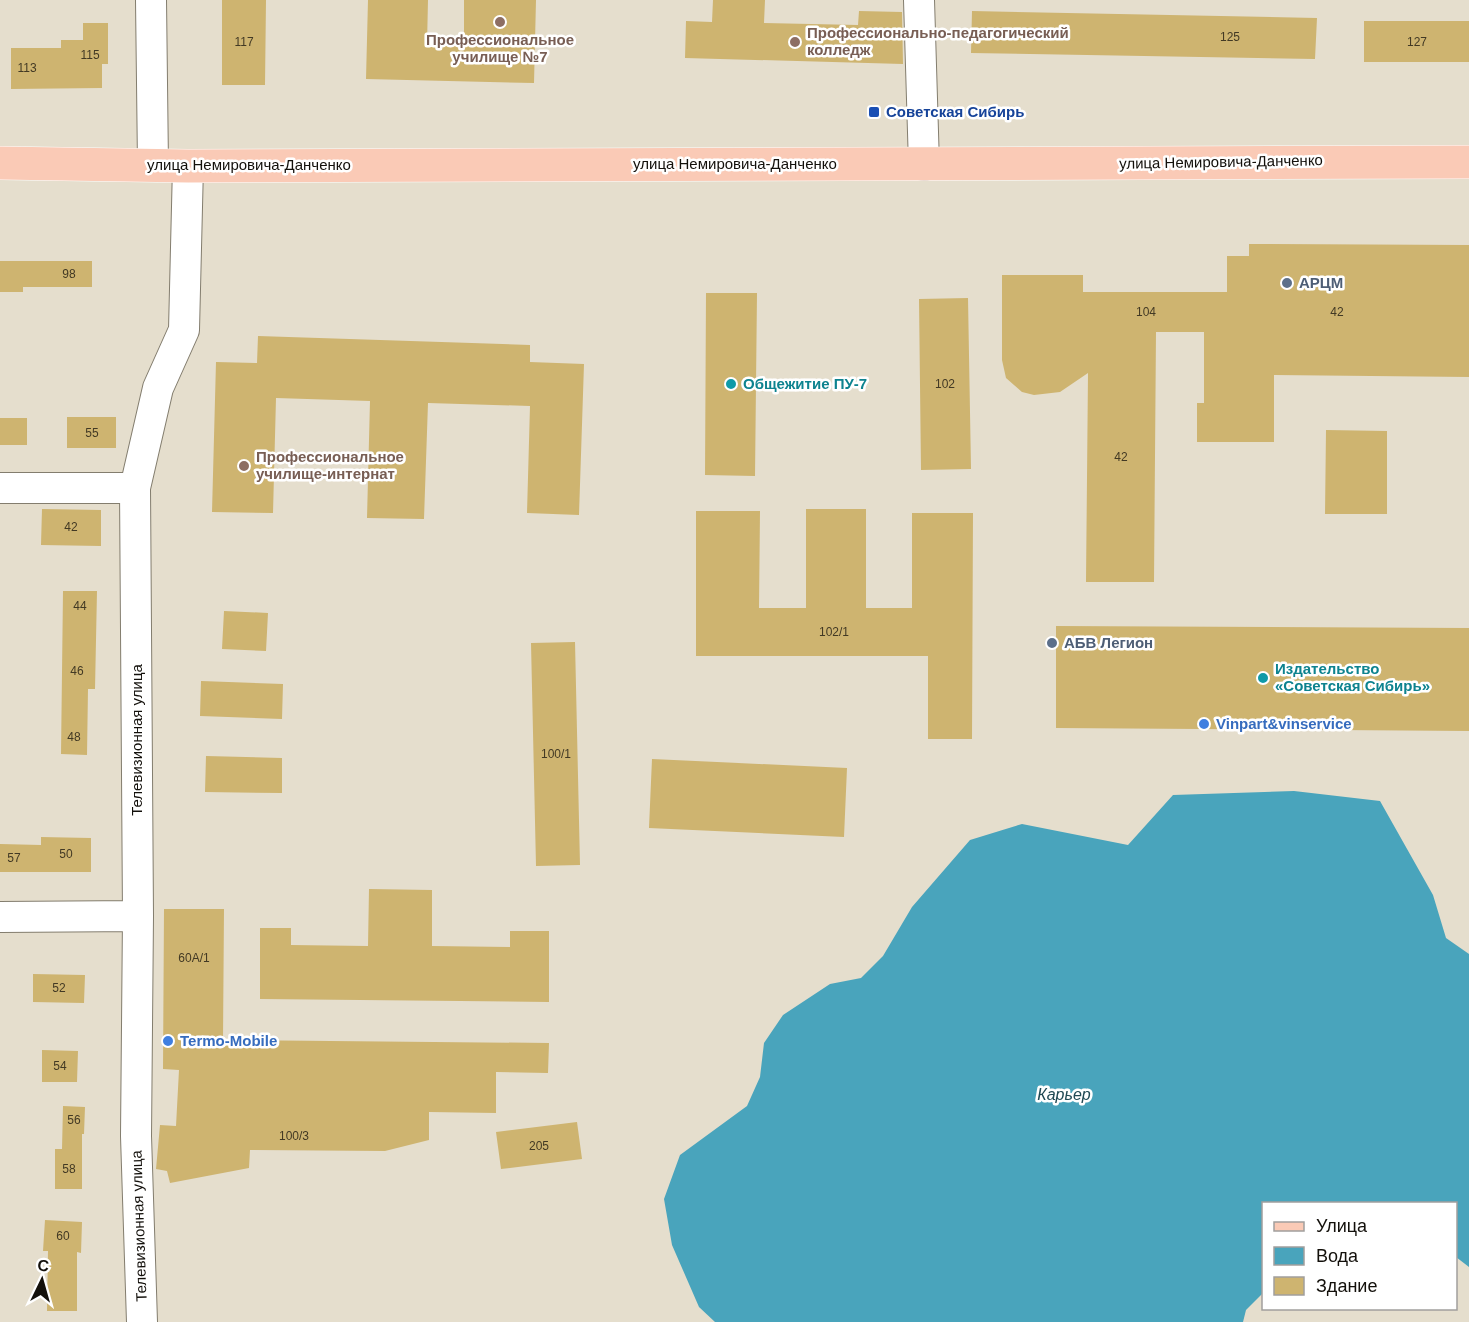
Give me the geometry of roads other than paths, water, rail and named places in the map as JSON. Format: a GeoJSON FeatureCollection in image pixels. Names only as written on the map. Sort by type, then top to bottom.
{"type":"FeatureCollection","features":[{"type":"Feature","properties":{"kind":"main road","name":"улица Немировича-Данченко"},"geometry":{"type":"LineString","coordinates":[[0,163],[188,166],[1469,162]]}},
{"type":"Feature","properties":{"kind":"street"},"geometry":{"type":"LineString","coordinates":[[151,0],[153,165]]}},
{"type":"Feature","properties":{"kind":"street"},"geometry":{"type":"LineString","coordinates":[[919,0],[924,165]]}},
{"type":"Feature","properties":{"kind":"street","name":"Телевизионная улица"},"geometry":{"type":"LineString","coordinates":[[142,1322],[136,1136],[138,916],[135,488],[158,388],[184,330],[188,166]]}},
{"type":"Feature","properties":{"kind":"street"},"geometry":{"type":"LineString","coordinates":[[0,488],[135,488]]}},
{"type":"Feature","properties":{"kind":"street"},"geometry":{"type":"LineString","coordinates":[[0,917],[138,916]]}},
{"type":"Feature","properties":{"kind":"water","name":"Карьер"},"geometry":{"type":"Polygon","coordinates":[[[1294,791],[1380,801],[1433,895],[1446,938],[1469,954],[1469,1267],[1457,1258],[1457,1202],[1262,1202],[1262,1294],[1246,1310],[1243,1322],[715,1322],[699,1307],[672,1245],[664,1199],[680,1155],[747,1106],[760,1077],[764,1043],[783,1015],[830,984],[861,978],[883,956],[912,907],[970,840],[1022,824],[1128,845],[1173,795],[1294,791]]]}},
{"type":"Feature","properties":{"kind":"place","name":"Профессиональное училище №7"},"geometry":{"type":"Point","coordinates":[500,22]}},
{"type":"Feature","properties":{"kind":"place","name":"Профессионально-педагогический колледж"},"geometry":{"type":"Point","coordinates":[795,42]}},
{"type":"Feature","properties":{"kind":"place","name":"Советская Сибирь"},"geometry":{"type":"Point","coordinates":[874,112]}},
{"type":"Feature","properties":{"kind":"place","name":"АРЦМ"},"geometry":{"type":"Point","coordinates":[1287,283]}},
{"type":"Feature","properties":{"kind":"place","name":"Общежитие ПУ-7"},"geometry":{"type":"Point","coordinates":[731,384]}},
{"type":"Feature","properties":{"kind":"place","name":"Профессиональное училище-интернат"},"geometry":{"type":"Point","coordinates":[244,466]}},
{"type":"Feature","properties":{"kind":"place","name":"АБВ Легион"},"geometry":{"type":"Point","coordinates":[1052,643]}},
{"type":"Feature","properties":{"kind":"place","name":"Издательство «Советская Сибирь»"},"geometry":{"type":"Point","coordinates":[1263,678]}},
{"type":"Feature","properties":{"kind":"place","name":"Vinpart&vinservice"},"geometry":{"type":"Point","coordinates":[1204,724]}},
{"type":"Feature","properties":{"kind":"place","name":"Termo-Mobile"},"geometry":{"type":"Point","coordinates":[168,1041]}}]}
